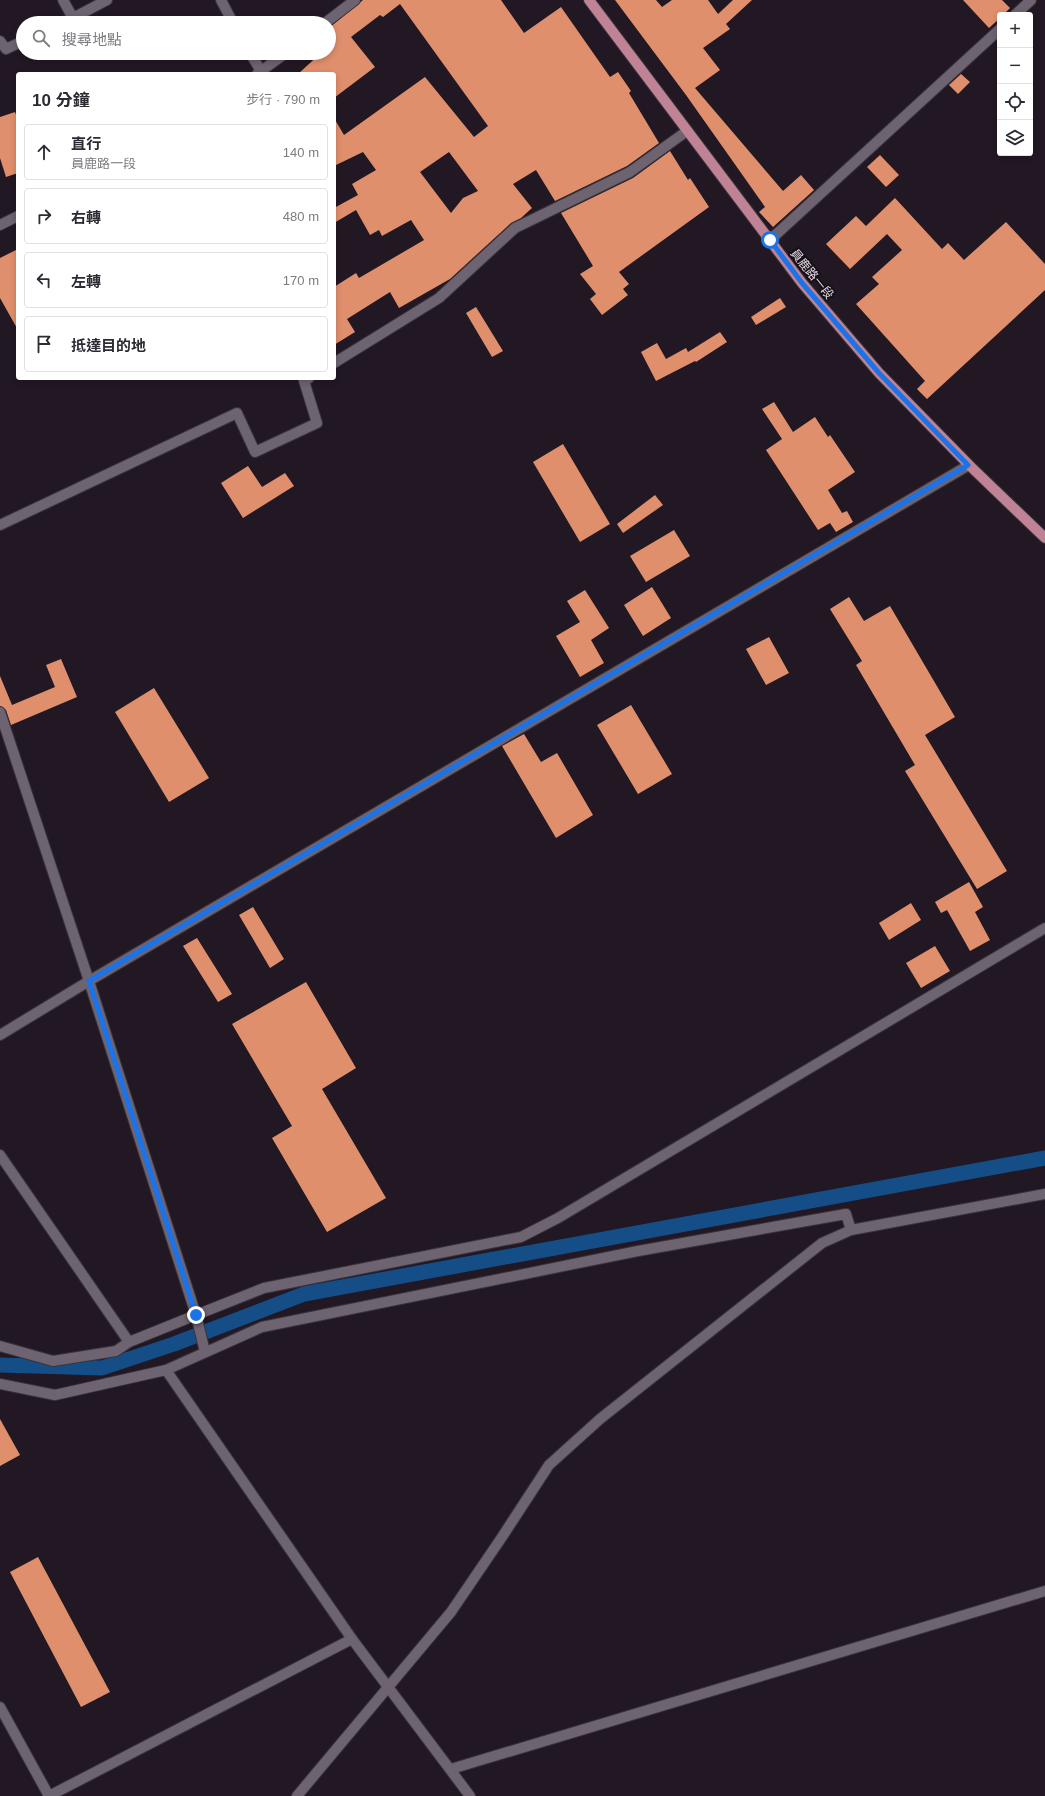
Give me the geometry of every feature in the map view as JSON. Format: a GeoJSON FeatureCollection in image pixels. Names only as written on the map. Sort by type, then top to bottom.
{"type":"FeatureCollection","features":[{"type":"Feature","properties":{"kind":"main road","name":"員鹿路一段"},"geometry":{"type":"LineString","coordinates":[[589,0],[802,283],[879,373],[968,465],[1045,538]]}},
{"type":"Feature","properties":{"kind":"street"},"geometry":{"type":"LineString","coordinates":[[63,0],[71,16]]}},
{"type":"Feature","properties":{"kind":"street"},"geometry":{"type":"LineString","coordinates":[[76,16],[107,0]]}},
{"type":"Feature","properties":{"kind":"street"},"geometry":{"type":"LineString","coordinates":[[221,0],[229,16]]}},
{"type":"Feature","properties":{"kind":"street"},"geometry":{"type":"LineString","coordinates":[[334,16],[355,0]]}},
{"type":"Feature","properties":{"kind":"street"},"geometry":{"type":"LineString","coordinates":[[1018,12],[1031,0]]}},
{"type":"Feature","properties":{"kind":"street"},"geometry":{"type":"LineString","coordinates":[[770,240],[997,32]]}},
{"type":"Feature","properties":{"kind":"street"},"geometry":{"type":"LineString","coordinates":[[0,41],[6,49],[16,44]]}},
{"type":"Feature","properties":{"kind":"street"},"geometry":{"type":"LineString","coordinates":[[253,60],[259,72]]}},
{"type":"Feature","properties":{"kind":"street"},"geometry":{"type":"LineString","coordinates":[[260,72],[277,60]]}},
{"type":"Feature","properties":{"kind":"street"},"geometry":{"type":"LineString","coordinates":[[336,362],[439,298],[515,228],[630,172],[687,131]]}},
{"type":"Feature","properties":{"kind":"street"},"geometry":{"type":"LineString","coordinates":[[0,226],[16,217]]}},
{"type":"Feature","properties":{"kind":"street"},"geometry":{"type":"LineString","coordinates":[[0,525],[237,413],[255,452],[317,423],[304,381],[306,380]]}},
{"type":"Feature","properties":{"kind":"street"},"geometry":{"type":"LineString","coordinates":[[0,1035],[89,981],[968,465]]}},
{"type":"Feature","properties":{"kind":"street"},"geometry":{"type":"LineString","coordinates":[[0,712],[89,981],[196,1315],[205,1352]]}},
{"type":"Feature","properties":{"kind":"street"},"geometry":{"type":"LineString","coordinates":[[0,1346],[53,1360],[116,1351],[129,1342],[264,1288],[521,1237],[558,1218],[1045,928]]}},
{"type":"Feature","properties":{"kind":"street"},"geometry":{"type":"LineString","coordinates":[[0,1155],[129,1342]]}},
{"type":"Feature","properties":{"kind":"street"},"geometry":{"type":"LineString","coordinates":[[297,1796],[450,1612],[502,1537],[549,1465],[600,1419],[822,1243],[851,1230],[1045,1194]]}},
{"type":"Feature","properties":{"kind":"street"},"geometry":{"type":"LineString","coordinates":[[0,1384],[55,1395],[166,1370],[262,1327],[638,1251],[846,1214],[851,1230]]}},
{"type":"Feature","properties":{"kind":"street"},"geometry":{"type":"LineString","coordinates":[[166,1370],[352,1639],[387,1688],[451,1769],[470,1796]]}},
{"type":"Feature","properties":{"kind":"street"},"geometry":{"type":"LineString","coordinates":[[451,1769],[1045,1591]]}},
{"type":"Feature","properties":{"kind":"street"},"geometry":{"type":"LineString","coordinates":[[0,1707],[49,1796],[352,1639]]}},
{"type":"Feature","properties":{"kind":"building"},"geometry":{"type":"Polygon","coordinates":[[[363,0],[501,0],[524,33],[561,7],[610,77],[618,72],[631,91],[629,93],[659,143],[627,166],[555,201],[536,170],[513,184],[532,208],[521,218],[511,223],[450,279],[399,308],[390,292],[347,319],[355,332],[336,344],[336,286],[356,273],[359,278],[424,240],[411,220],[382,236],[379,230],[370,235],[356,210],[336,222],[336,207],[358,195],[352,184],[376,170],[363,152],[336,165],[336,121],[344,135],[425,77],[474,137],[488,126],[400,4],[383,17],[380,15],[351,37],[375,67],[336,96],[336,72],[300,72],[313,60],[336,60],[336,22],[363,0]],[[449,152],[420,172],[451,213],[463,198],[478,191],[449,152]]]}},
{"type":"Feature","properties":{"kind":"building"},"geometry":{"type":"Polygon","coordinates":[[[615,0],[656,0],[662,7],[672,0],[708,0],[718,14],[733,0],[752,0],[726,24],[730,29],[703,48],[720,70],[695,88],[783,191],[801,175],[814,190],[773,227],[759,212],[765,207],[686,95],[615,0]]]}},
{"type":"Feature","properties":{"kind":"building"},"geometry":{"type":"Polygon","coordinates":[[[963,0],[1002,0],[1010,8],[1006,12],[997,12],[997,21],[989,28],[963,0]]]}},
{"type":"Feature","properties":{"kind":"building"},"geometry":{"type":"Polygon","coordinates":[[[961,74],[970,82],[958,94],[949,85],[961,74]]]}},
{"type":"Feature","properties":{"kind":"building"},"geometry":{"type":"Polygon","coordinates":[[[15,112],[16,115],[16,174],[6,177],[0,158],[0,117],[15,112]]]}},
{"type":"Feature","properties":{"kind":"building"},"geometry":{"type":"Polygon","coordinates":[[[670,151],[688,180],[690,178],[709,207],[619,272],[629,284],[623,289],[628,295],[602,315],[590,299],[596,294],[580,274],[593,266],[561,213],[633,178],[670,151]]]}},
{"type":"Feature","properties":{"kind":"building"},"geometry":{"type":"Polygon","coordinates":[[[880,155],[899,175],[886,187],[867,167],[880,155]]]}},
{"type":"Feature","properties":{"kind":"building"},"geometry":{"type":"Polygon","coordinates":[[[895,198],[942,249],[948,243],[964,260],[1006,222],[1045,264],[1045,290],[927,399],[917,389],[925,381],[856,304],[879,284],[872,277],[902,250],[887,234],[850,269],[826,244],[856,216],[866,226],[895,198]]]}},
{"type":"Feature","properties":{"kind":"building"},"geometry":{"type":"Polygon","coordinates":[[[16,250],[16,326],[0,298],[0,258],[16,250]]]}},
{"type":"Feature","properties":{"kind":"building"},"geometry":{"type":"Polygon","coordinates":[[[780,298],[786,307],[756,325],[751,317],[780,298]]]}},
{"type":"Feature","properties":{"kind":"building"},"geometry":{"type":"Polygon","coordinates":[[[476,307],[503,351],[492,357],[466,313],[476,307]]]}},
{"type":"Feature","properties":{"kind":"building"},"geometry":{"type":"Polygon","coordinates":[[[720,332],[727,342],[696,362],[695,361],[656,381],[641,352],[657,343],[666,359],[686,348],[688,352],[720,332]]]}},
{"type":"Feature","properties":{"kind":"building"},"geometry":{"type":"Polygon","coordinates":[[[774,402],[793,432],[815,417],[828,437],[830,435],[855,472],[828,490],[842,513],[847,511],[853,522],[836,532],[830,523],[818,530],[766,450],[782,439],[762,409],[774,402]]]}},
{"type":"Feature","properties":{"kind":"building"},"geometry":{"type":"Polygon","coordinates":[[[563,444],[610,524],[580,542],[533,462],[563,444]]]}},
{"type":"Feature","properties":{"kind":"building"},"geometry":{"type":"Polygon","coordinates":[[[248,466],[262,487],[285,473],[294,486],[243,518],[221,483],[248,466]]]}},
{"type":"Feature","properties":{"kind":"building"},"geometry":{"type":"Polygon","coordinates":[[[655,495],[663,505],[623,533],[617,524],[655,495]]]}},
{"type":"Feature","properties":{"kind":"building"},"geometry":{"type":"Polygon","coordinates":[[[674,530],[690,556],[646,582],[630,556],[674,530]]]}},
{"type":"Feature","properties":{"kind":"building"},"geometry":{"type":"Polygon","coordinates":[[[652,587],[671,618],[643,636],[624,605],[652,587]]]}},
{"type":"Feature","properties":{"kind":"building"},"geometry":{"type":"Polygon","coordinates":[[[585,590],[609,628],[591,640],[604,663],[580,677],[556,636],[580,622],[567,601],[585,590]]]}},
{"type":"Feature","properties":{"kind":"building"},"geometry":{"type":"Polygon","coordinates":[[[849,597],[864,621],[890,606],[955,717],[925,735],[1007,871],[977,889],[905,771],[915,765],[856,665],[862,661],[830,609],[849,597]]]}},
{"type":"Feature","properties":{"kind":"building"},"geometry":{"type":"Polygon","coordinates":[[[769,637],[789,673],[766,685],[746,649],[769,637]]]}},
{"type":"Feature","properties":{"kind":"building"},"geometry":{"type":"Polygon","coordinates":[[[61,659],[77,697],[11,725],[6,710],[0,706],[0,676],[12,705],[55,687],[46,665],[61,659]]]}},
{"type":"Feature","properties":{"kind":"building"},"geometry":{"type":"Polygon","coordinates":[[[154,688],[209,778],[169,802],[115,712],[154,688]]]}},
{"type":"Feature","properties":{"kind":"building"},"geometry":{"type":"Polygon","coordinates":[[[631,705],[672,774],[638,794],[597,725],[631,705]]]}},
{"type":"Feature","properties":{"kind":"building"},"geometry":{"type":"Polygon","coordinates":[[[524,734],[541,762],[557,753],[593,815],[556,838],[502,746],[524,734]]]}},
{"type":"Feature","properties":{"kind":"building"},"geometry":{"type":"Polygon","coordinates":[[[969,882],[983,907],[975,912],[990,940],[970,951],[947,910],[941,913],[935,902],[969,882]]]}},
{"type":"Feature","properties":{"kind":"building"},"geometry":{"type":"Polygon","coordinates":[[[911,903],[921,920],[889,940],[879,923],[911,903]]]}},
{"type":"Feature","properties":{"kind":"building"},"geometry":{"type":"Polygon","coordinates":[[[253,907],[284,959],[270,968],[239,915],[253,907]]]}},
{"type":"Feature","properties":{"kind":"building"},"geometry":{"type":"Polygon","coordinates":[[[197,938],[232,994],[218,1002],[183,946],[197,938]]]}},
{"type":"Feature","properties":{"kind":"building"},"geometry":{"type":"Polygon","coordinates":[[[935,946],[950,971],[921,988],[906,963],[935,946]]]}},
{"type":"Feature","properties":{"kind":"building"},"geometry":{"type":"Polygon","coordinates":[[[306,982],[356,1068],[322,1089],[386,1198],[327,1232],[272,1138],[292,1126],[232,1024],[306,982]]]}},
{"type":"Feature","properties":{"kind":"building"},"geometry":{"type":"Polygon","coordinates":[[[0,1419],[20,1455],[0,1466],[0,1419]]]}},
{"type":"Feature","properties":{"kind":"building"},"geometry":{"type":"Polygon","coordinates":[[[38,1557],[110,1692],[81,1707],[10,1572],[38,1557]]]}},
{"type":"Feature","properties":{"kind":"waterway"},"geometry":{"type":"LineString","coordinates":[[0,1365],[102,1368],[174,1344],[304,1294],[1045,1158]]}},
{"type":"Feature","properties":{"kind":"route"},"geometry":{"type":"LineString","coordinates":[[196,1315],[89,981],[968,465],[879,373],[802,283],[770,240]]}}]}
